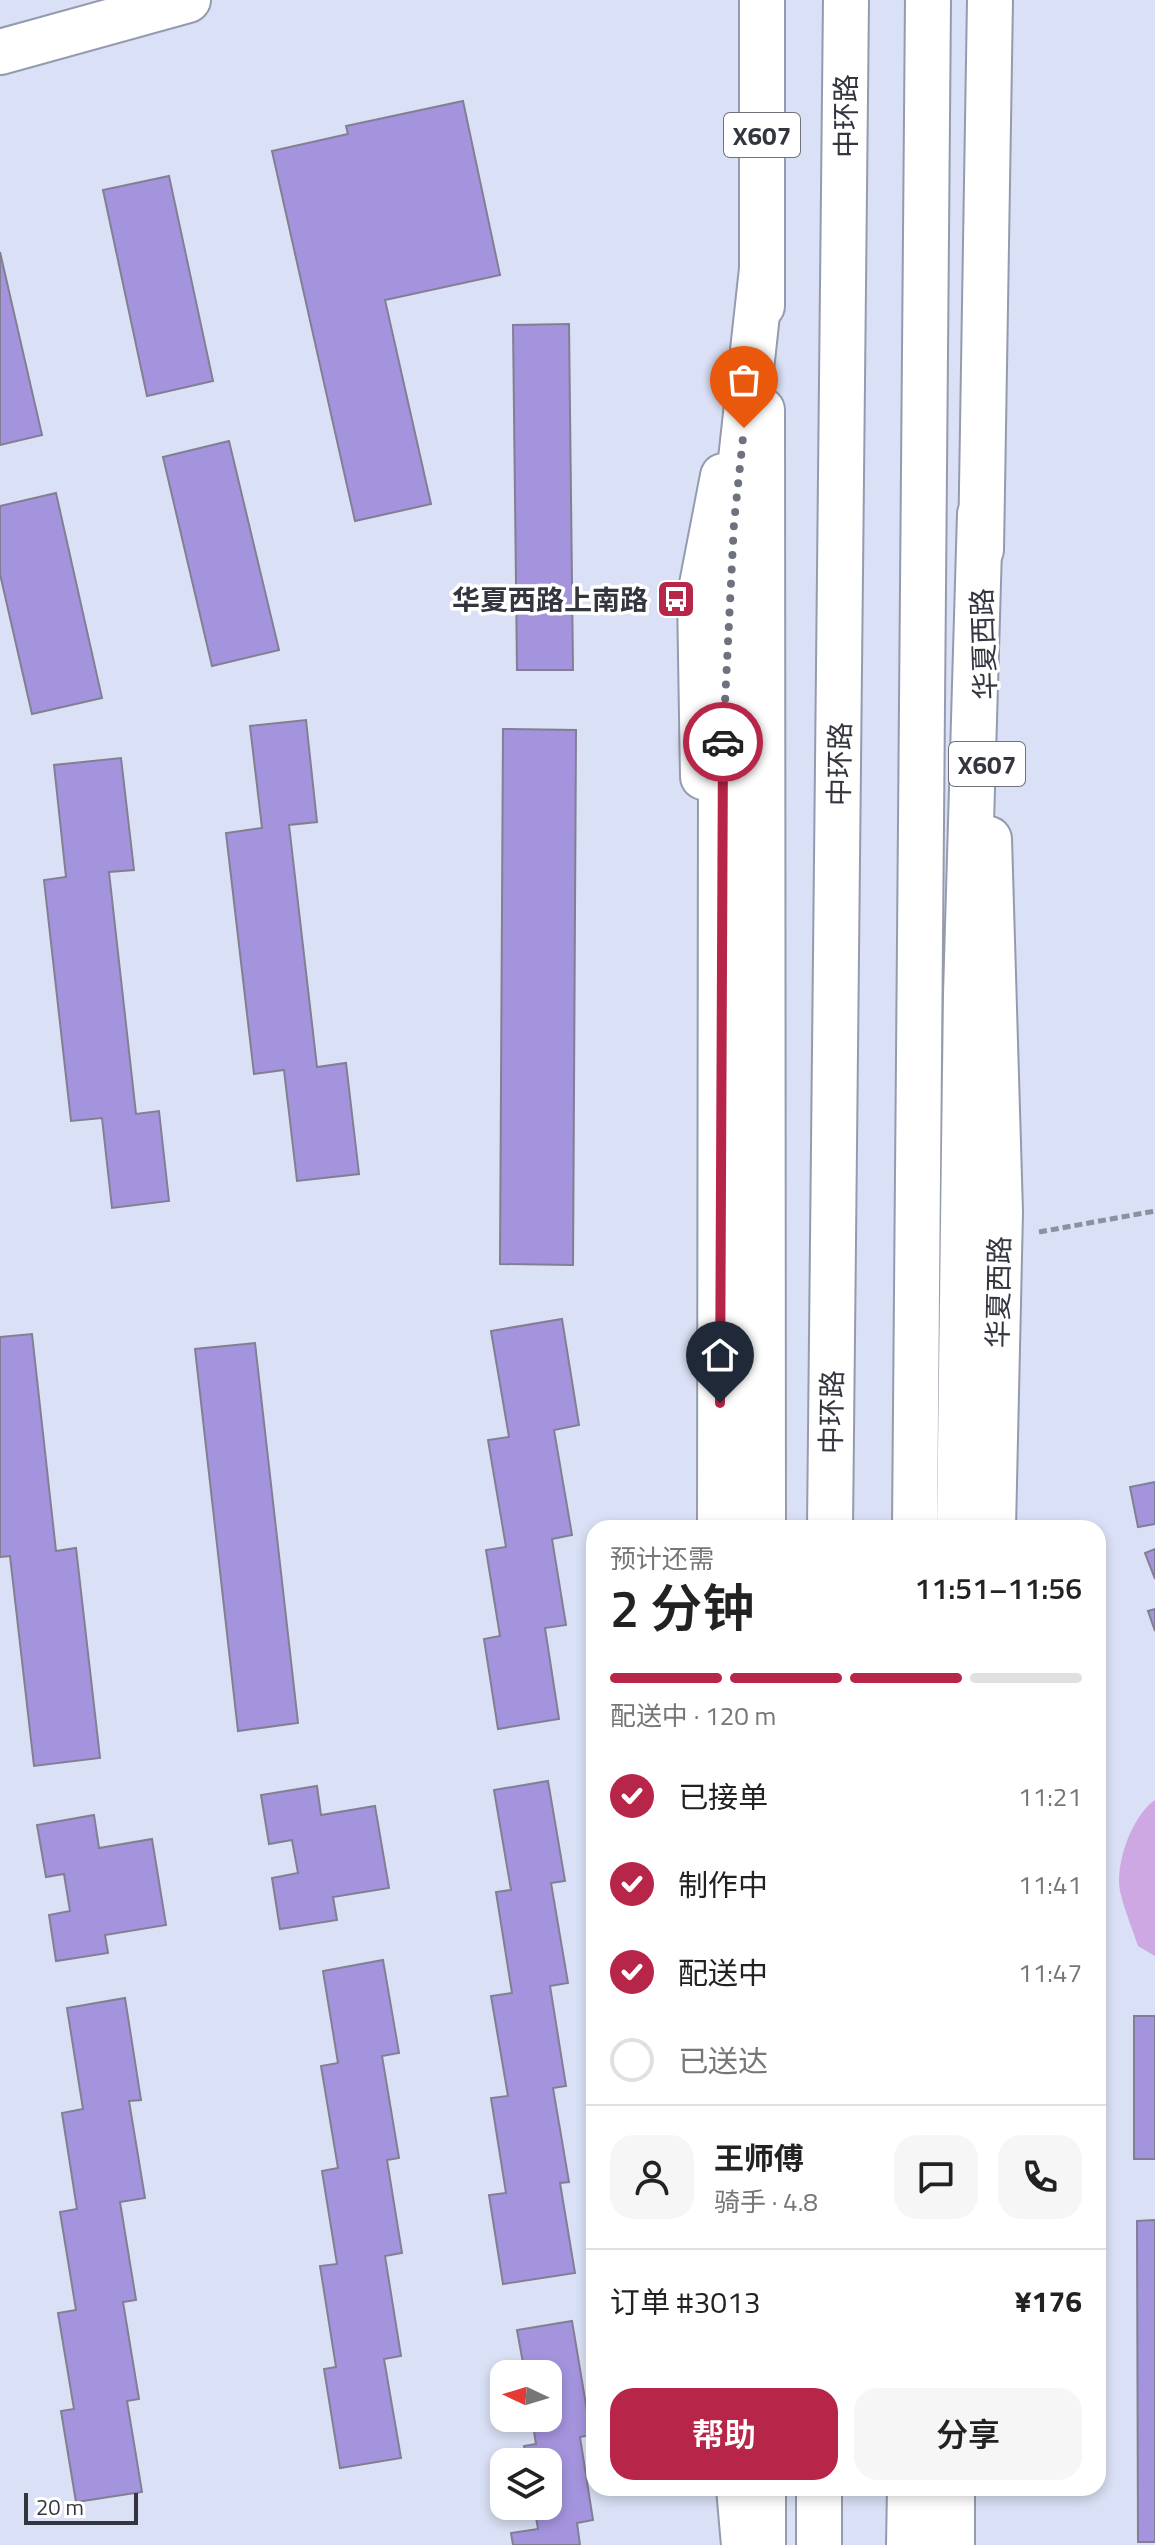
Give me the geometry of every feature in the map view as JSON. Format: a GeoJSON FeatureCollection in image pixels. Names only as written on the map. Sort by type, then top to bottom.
{"type":"FeatureCollection","features":[{"type":"Feature","properties":{"kind":"main road"},"geometry":{"type":"LineString","coordinates":[[0,52],[188,0]]}},
{"type":"Feature","properties":{"kind":"main road","name":"X607"},"geometry":{"type":"LineString","coordinates":[[762,0],[763,1520]]}},
{"type":"Feature","properties":{"kind":"main road","name":"中环路"},"geometry":{"type":"LineString","coordinates":[[830,1520],[846,0]]}},
{"type":"Feature","properties":{"kind":"main road"},"geometry":{"type":"LineString","coordinates":[[915,1520],[928,0]]}},
{"type":"Feature","properties":{"kind":"main road","name":"华夏西路"},"geometry":{"type":"LineString","coordinates":[[990,0],[980,514],[1000,1212],[993,1520]]}},
{"type":"Feature","properties":{"kind":"main road"},"geometry":{"type":"LineString","coordinates":[[720,1520],[721,775],[734,523],[762,269]]}},
{"type":"Feature","properties":{"kind":"main road"},"geometry":{"type":"LineString","coordinates":[[713,1520],[700,595],[762,269]]}},
{"type":"Feature","properties":{"kind":"main road"},"geometry":{"type":"LineString","coordinates":[[959,1520],[966,994],[980,514]]}},
{"type":"Feature","properties":{"kind":"main road"},"geometry":{"type":"LineString","coordinates":[[726,2496],[727,2545]]}},
{"type":"Feature","properties":{"kind":"main road"},"geometry":{"type":"LineString","coordinates":[[740,2496],[744,2545]]}},
{"type":"Feature","properties":{"kind":"main road"},"geometry":{"type":"LineString","coordinates":[[763,2496],[763,2545]]}},
{"type":"Feature","properties":{"kind":"main road"},"geometry":{"type":"LineString","coordinates":[[819,2496],[819,2545]]}},
{"type":"Feature","properties":{"kind":"main road"},"geometry":{"type":"LineString","coordinates":[[909,2545],[910,2496]]}},
{"type":"Feature","properties":{"kind":"main road"},"geometry":{"type":"LineString","coordinates":[[952,2496],[952,2545]]}},
{"type":"Feature","properties":{"kind":"main road"},"geometry":{"type":"LineString","coordinates":[[969,2545],[971,2496]]}},
{"type":"Feature","properties":{"kind":"path"},"geometry":{"type":"LineString","coordinates":[[1037,1233],[1155,1211]]}},
{"type":"Feature","properties":{"kind":"shaded area"},"geometry":{"type":"Polygon","coordinates":[[[1155,1800],[1155,1956],[1138,1946],[1119,1880],[1123,1854],[1132,1828],[1155,1800]]]}},
{"type":"Feature","properties":{"kind":"building"},"geometry":{"type":"Polygon","coordinates":[[[463,101],[500,275],[385,300],[431,504],[355,521],[272,151],[348,134],[346,126],[463,101]]]}},
{"type":"Feature","properties":{"kind":"building"},"geometry":{"type":"Polygon","coordinates":[[[169,176],[213,381],[147,396],[103,190],[169,176]]]}},
{"type":"Feature","properties":{"kind":"building"},"geometry":{"type":"Polygon","coordinates":[[[0,252],[42,435],[0,445],[0,252]]]}},
{"type":"Feature","properties":{"kind":"building"},"geometry":{"type":"Polygon","coordinates":[[[569,324],[573,670],[517,670],[513,325],[569,324]]]}},
{"type":"Feature","properties":{"kind":"building"},"geometry":{"type":"Polygon","coordinates":[[[229,441],[279,650],[212,666],[163,457],[229,441]]]}},
{"type":"Feature","properties":{"kind":"building"},"geometry":{"type":"Polygon","coordinates":[[[56,493],[102,698],[32,714],[0,574],[0,506],[56,493]]]}},
{"type":"Feature","properties":{"kind":"building"},"geometry":{"type":"Polygon","coordinates":[[[306,720],[317,822],[289,825],[317,1067],[346,1063],[359,1174],[297,1181],[284,1070],[254,1074],[226,833],[262,828],[250,726],[306,720]]]}},
{"type":"Feature","properties":{"kind":"building"},"geometry":{"type":"Polygon","coordinates":[[[503,729],[576,730],[573,1265],[500,1264],[503,729]]]}},
{"type":"Feature","properties":{"kind":"building"},"geometry":{"type":"Polygon","coordinates":[[[121,758],[134,870],[109,872],[136,1114],[159,1111],[169,1201],[112,1208],[102,1118],[71,1121],[44,880],[66,877],[54,765],[121,758]]]}},
{"type":"Feature","properties":{"kind":"building"},"geometry":{"type":"Polygon","coordinates":[[[562,1319],[579,1425],[554,1430],[572,1535],[552,1539],[566,1625],[545,1628],[559,1719],[498,1729],[484,1639],[500,1636],[486,1550],[506,1547],[488,1440],[509,1437],[491,1331],[562,1319]]]}},
{"type":"Feature","properties":{"kind":"building"},"geometry":{"type":"Polygon","coordinates":[[[32,1334],[56,1551],[76,1548],[100,1758],[34,1766],[10,1556],[0,1557],[0,1337],[32,1334]]]}},
{"type":"Feature","properties":{"kind":"building"},"geometry":{"type":"Polygon","coordinates":[[[255,1343],[298,1723],[238,1731],[195,1349],[255,1343]]]}},
{"type":"Feature","properties":{"kind":"building"},"geometry":{"type":"Polygon","coordinates":[[[1155,1482],[1155,1524],[1138,1527],[1130,1487],[1155,1482]]]}},
{"type":"Feature","properties":{"kind":"building"},"geometry":{"type":"Polygon","coordinates":[[[1155,1549],[1155,1579],[1145,1553],[1155,1549]]]}},
{"type":"Feature","properties":{"kind":"building"},"geometry":{"type":"Polygon","coordinates":[[[1155,1609],[1155,1631],[1148,1611],[1155,1609]]]}},
{"type":"Feature","properties":{"kind":"building"},"geometry":{"type":"Polygon","coordinates":[[[548,1781],[565,1881],[551,1883],[568,1983],[550,1986],[566,2086],[553,2088],[569,2182],[560,2183],[575,2273],[503,2284],[489,2195],[506,2193],[491,2098],[508,2096],[491,1996],[512,1993],[496,1892],[511,1890],[494,1790],[548,1781]]]}},
{"type":"Feature","properties":{"kind":"building"},"geometry":{"type":"Polygon","coordinates":[[[317,1786],[321,1815],[375,1806],[389,1888],[333,1897],[337,1920],[280,1929],[272,1878],[298,1873],[292,1840],[269,1844],[261,1795],[317,1786]]]}},
{"type":"Feature","properties":{"kind":"building"},"geometry":{"type":"Polygon","coordinates":[[[94,1815],[99,1848],[152,1839],[166,1925],[105,1935],[108,1953],[56,1961],[49,1915],[70,1911],[64,1874],[46,1877],[37,1825],[94,1815]]]}},
{"type":"Feature","properties":{"kind":"building"},"geometry":{"type":"Polygon","coordinates":[[[383,1960],[399,2053],[382,2056],[399,2158],[387,2160],[402,2253],[385,2256],[401,2356],[384,2359],[401,2458],[340,2468],[324,2369],[336,2367],[320,2266],[337,2264],[322,2171],[338,2168],[321,2066],[338,2063],[323,1971],[383,1960]]]}},
{"type":"Feature","properties":{"kind":"building"},"geometry":{"type":"Polygon","coordinates":[[[125,1998],[141,2100],[129,2101],[145,2198],[120,2202],[136,2300],[123,2302],[139,2399],[127,2401],[142,2492],[76,2502],[61,2411],[74,2409],[58,2313],[76,2310],[60,2212],[77,2209],[62,2113],[83,2109],[67,2008],[125,1998]]]}},
{"type":"Feature","properties":{"kind":"building"},"geometry":{"type":"Polygon","coordinates":[[[1134,2016],[1155,2016],[1155,2159],[1134,2159],[1134,2016]]]}},
{"type":"Feature","properties":{"kind":"building"},"geometry":{"type":"Polygon","coordinates":[[[1155,2220],[1155,2542],[1138,2542],[1137,2221],[1155,2220]]]}},
{"type":"Feature","properties":{"kind":"building"},"geometry":{"type":"Polygon","coordinates":[[[572,2321],[586,2405],[586,2436],[580,2437],[586,2496],[589,2496],[593,2520],[577,2523],[580,2545],[513,2545],[511,2533],[538,2529],[536,2520],[562,2520],[562,2448],[524,2446],[536,2444],[534,2432],[562,2432],[562,2360],[522,2360],[517,2330],[572,2321]]]}},
{"type":"Feature","properties":{"kind":"way so far"},"geometry":{"type":"LineString","coordinates":[[723,742],[734,523],[744,428]]}},
{"type":"Feature","properties":{"kind":"place","name":"华夏西路上南路"},"geometry":{"type":"Point","coordinates":[676,599]}},
{"type":"Feature","properties":{"kind":"route"},"geometry":{"type":"LineString","coordinates":[[720,1403],[723,742]]}}]}
